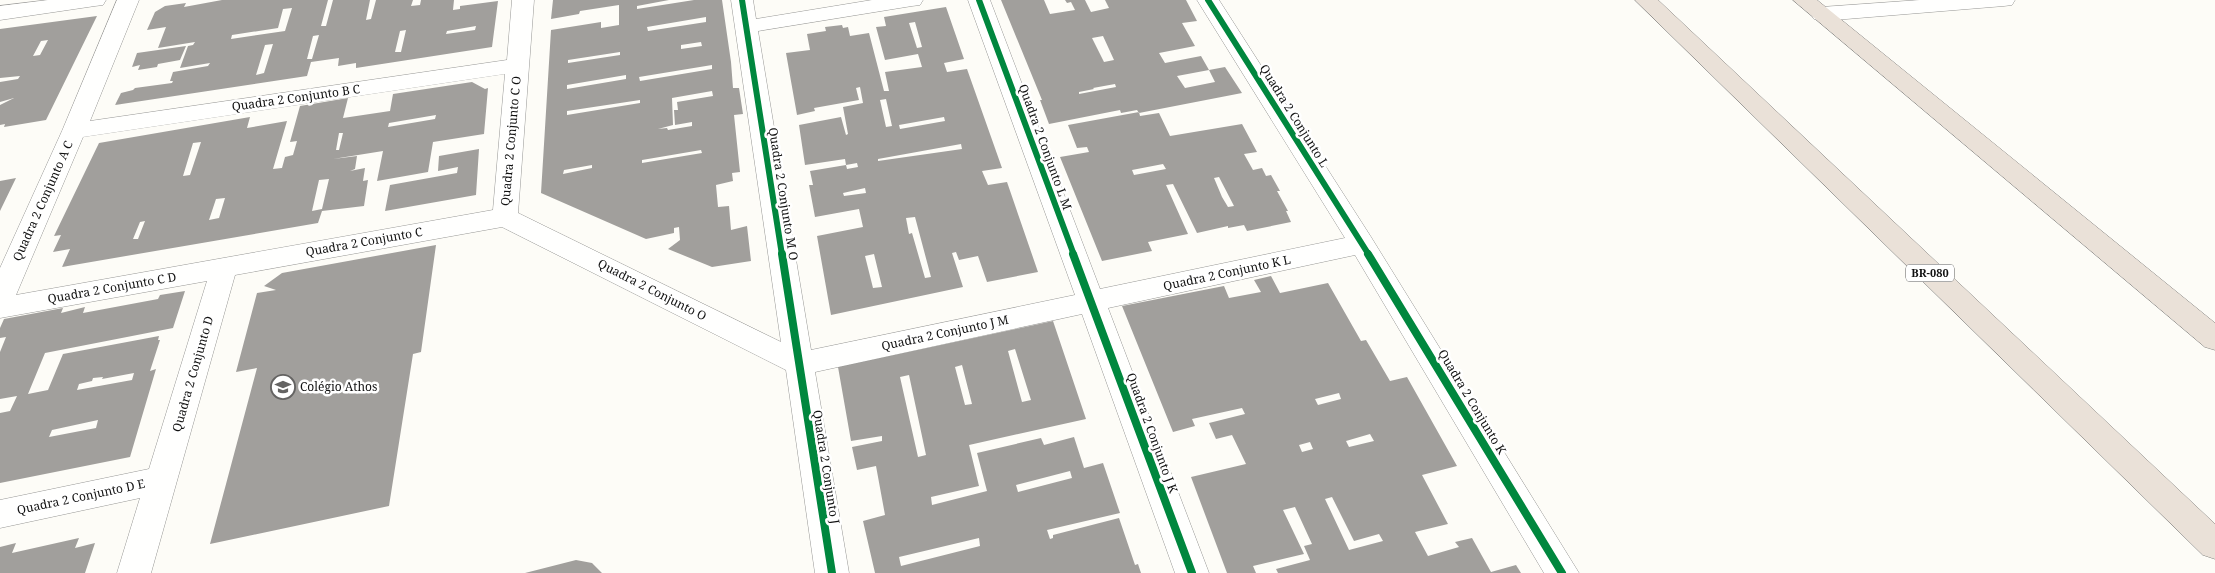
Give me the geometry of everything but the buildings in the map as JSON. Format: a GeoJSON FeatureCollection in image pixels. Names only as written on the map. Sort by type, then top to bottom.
{"type":"FeatureCollection","features":[{"type":"Feature","properties":{"kind":"highway","name":"BR-080"},"geometry":{"type":"LineString","coordinates":[[1646,0],[2215,545]]}},
{"type":"Feature","properties":{"kind":"highway"},"geometry":{"type":"LineString","coordinates":[[1813,7],[2215,339]]}},
{"type":"Feature","properties":{"kind":"street"},"geometry":{"type":"LineString","coordinates":[[0,14],[95,0]]}},
{"type":"Feature","properties":{"kind":"street","name":"Quadra 2 Conjunto A C"},"geometry":{"type":"LineString","coordinates":[[0,299],[74,131],[128,0]]}},
{"type":"Feature","properties":{"kind":"street","name":"Quadra 2 Conjunto C O"},"geometry":{"type":"LineString","coordinates":[[505,217],[524,0]]}},
{"type":"Feature","properties":{"kind":"street","name":"Quadra 2 Conjunto M O"},"geometry":{"type":"LineString","coordinates":[[742,0],[798,364]]}},
{"type":"Feature","properties":{"kind":"street"},"geometry":{"type":"LineString","coordinates":[[745,27],[912,0]]}},
{"type":"Feature","properties":{"kind":"street","name":"Quadra 2 Conjunto L M"},"geometry":{"type":"LineString","coordinates":[[979,0],[1091,301]]}},
{"type":"Feature","properties":{"kind":"street","name":"Quadra 2 Conjunto L"},"geometry":{"type":"LineString","coordinates":[[1208,0],[1362,244]]}},
{"type":"Feature","properties":{"kind":"street"},"geometry":{"type":"LineString","coordinates":[[1813,7],[2004,0]]}},
{"type":"Feature","properties":{"kind":"street","name":"Quadra 2 Conjunto B C"},"geometry":{"type":"LineString","coordinates":[[74,131],[518,65]]}},
{"type":"Feature","properties":{"kind":"street","name":"Quadra 2 Conjunto O"},"geometry":{"type":"LineString","coordinates":[[505,217],[798,364]]}},
{"type":"Feature","properties":{"kind":"street","name":"Quadra 2 Conjunto C"},"geometry":{"type":"LineString","coordinates":[[224,268],[505,217]]}},
{"type":"Feature","properties":{"kind":"street","name":"Quadra 2 Conjunto K L"},"geometry":{"type":"LineString","coordinates":[[1091,301],[1362,244]]}},
{"type":"Feature","properties":{"kind":"street","name":"Quadra 2 Conjunto K"},"geometry":{"type":"LineString","coordinates":[[1362,244],[1562,573]]}},
{"type":"Feature","properties":{"kind":"street","name":"Quadra 2 Conjunto C D"},"geometry":{"type":"LineString","coordinates":[[0,308],[224,268]]}},
{"type":"Feature","properties":{"kind":"street","name":"Quadra 2 Conjunto D"},"geometry":{"type":"LineString","coordinates":[[134,573],[224,268]]}},
{"type":"Feature","properties":{"kind":"street","name":"Quadra 2 Conjunto J M"},"geometry":{"type":"LineString","coordinates":[[798,364],[1091,301]]}},
{"type":"Feature","properties":{"kind":"street","name":"Quadra 2 Conjunto J K"},"geometry":{"type":"LineString","coordinates":[[1091,301],[1192,573]]}},
{"type":"Feature","properties":{"kind":"street","name":"Quadra 2 Conjunto J"},"geometry":{"type":"LineString","coordinates":[[798,364],[832,573]]}},
{"type":"Feature","properties":{"kind":"street","name":"Quadra 2 Conjunto D E"},"geometry":{"type":"LineString","coordinates":[[0,514],[161,480]]}},
{"type":"Feature","properties":{"kind":"cycle path"},"geometry":{"type":"LineString","coordinates":[[742,0],[832,573]]}},
{"type":"Feature","properties":{"kind":"cycle path"},"geometry":{"type":"LineString","coordinates":[[979,0],[1192,573]]}},
{"type":"Feature","properties":{"kind":"cycle path"},"geometry":{"type":"LineString","coordinates":[[1208,0],[1362,244],[1562,573]]}},
{"type":"Feature","properties":{"kind":"place","name":"Colégio Athos"},"geometry":{"type":"Point","coordinates":[283,387]}}]}
